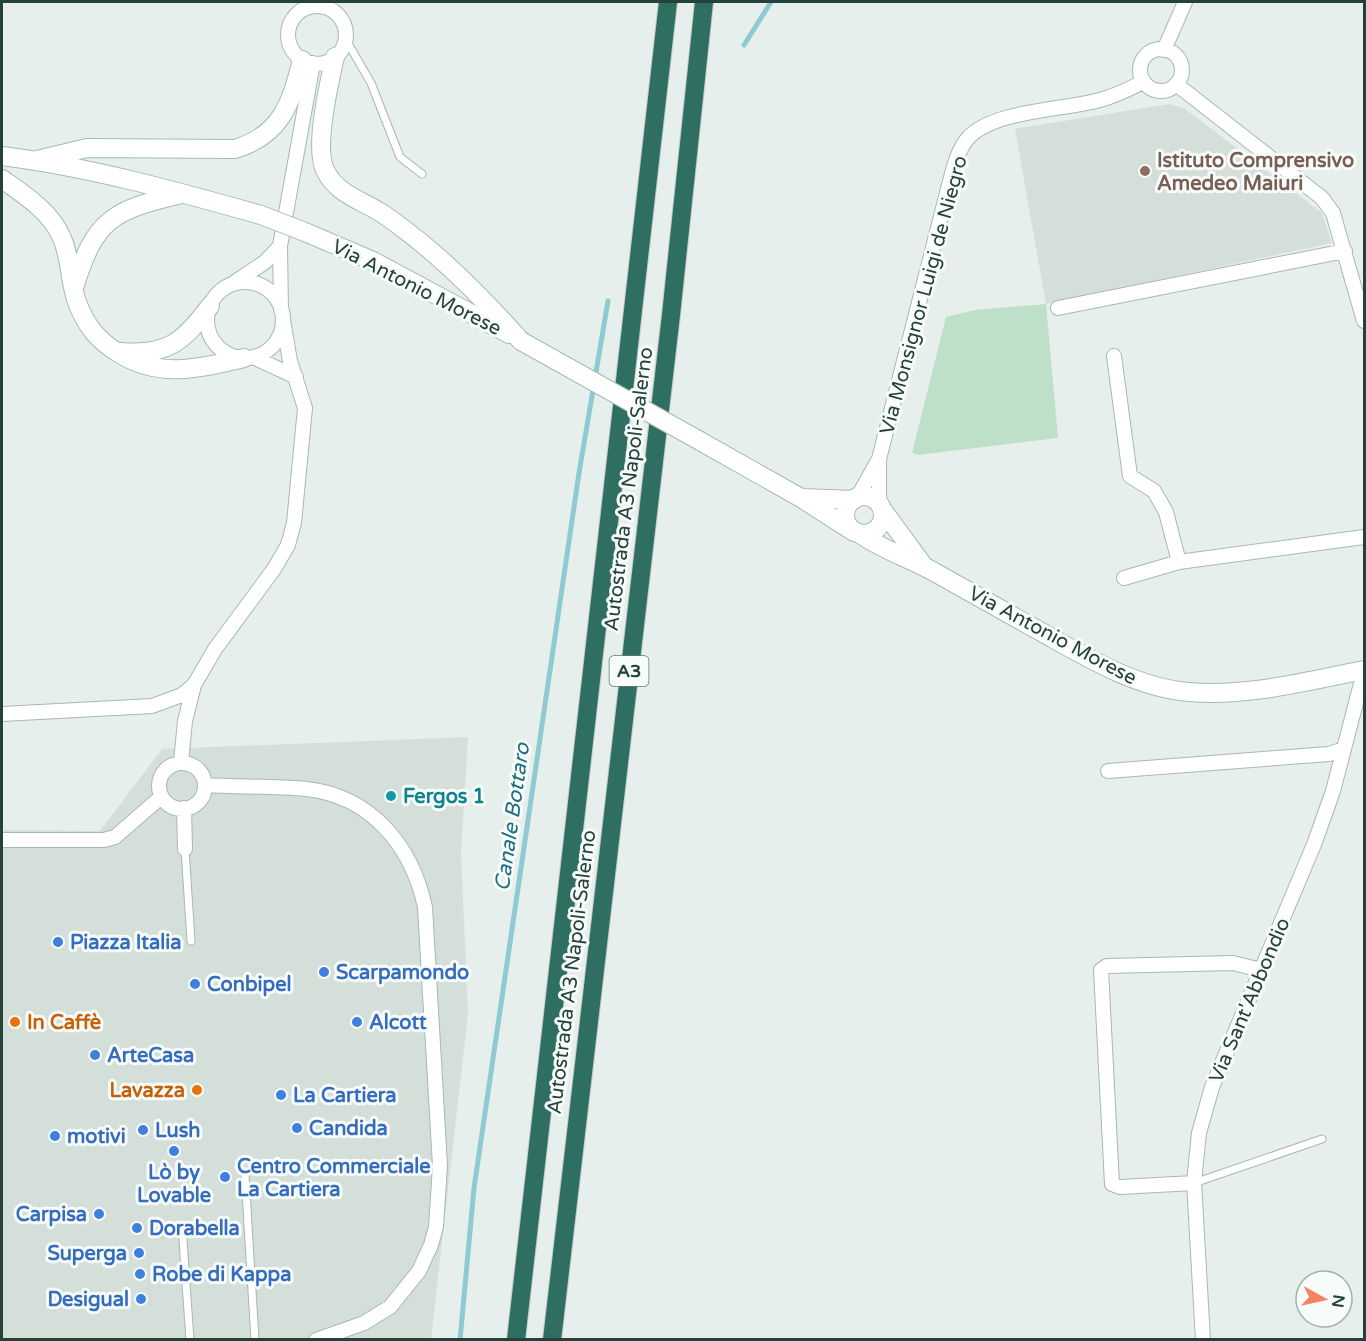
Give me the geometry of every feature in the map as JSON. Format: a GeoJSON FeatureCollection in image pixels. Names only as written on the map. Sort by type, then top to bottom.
{"type":"FeatureCollection","features":[{"type":"Feature","properties":{"kind":"highway","name":"Autostrada A3 Napoli-Salerno"},"geometry":{"type":"LineString","coordinates":[[516,1340],[668,2]]}},
{"type":"Feature","properties":{"kind":"highway","name":"Autostrada A3 Napoli-Salerno"},"geometry":{"type":"LineString","coordinates":[[552,1340],[670,327],[704,2]]}},
{"type":"Feature","properties":{"kind":"street"},"geometry":{"type":"LineString","coordinates":[[333,2],[343,22],[346,40],[335,57],[328,62],[308,62],[290,47],[289,29],[301,7],[314,6],[331,10],[338,15]]}},
{"type":"Feature","properties":{"kind":"street"},"geometry":{"type":"LineString","coordinates":[[1164,50],[1185,2]]}},
{"type":"Feature","properties":{"kind":"street"},"geometry":{"type":"LineString","coordinates":[[1164,50],[1175,56],[1181,67],[1176,84],[1159,91],[1143,82],[1140,68],[1145,56],[1151,52],[1164,50]]}},
{"type":"Feature","properties":{"kind":"street"},"geometry":{"type":"LineString","coordinates":[[335,57],[321,141],[324,169],[337,189],[381,213],[420,242],[485,300],[521,341]]}},
{"type":"Feature","properties":{"kind":"street"},"geometry":{"type":"LineString","coordinates":[[37,160],[87,148],[234,149],[250,144],[266,136],[287,109],[308,62]]}},
{"type":"Feature","properties":{"kind":"street"},"geometry":{"type":"LineString","coordinates":[[2,179],[28,198],[61,234],[74,291],[93,333],[117,352],[146,367],[162,370],[203,368],[263,354],[277,340],[282,315],[280,246],[308,62]]}},
{"type":"Feature","properties":{"kind":"street","name":"Via Monsignor Luigi de Niegro"},"geometry":{"type":"LineString","coordinates":[[879,459],[949,185],[958,156],[967,140],[978,129],[997,121],[1117,96],[1143,82]]}},
{"type":"Feature","properties":{"kind":"street"},"geometry":{"type":"LineString","coordinates":[[1176,84],[1322,198],[1333,213],[1365,321]]}},
{"type":"Feature","properties":{"kind":"street","name":"Via Antonio Morese"},"geometry":{"type":"LineString","coordinates":[[2,156],[37,160],[186,193],[261,215],[373,261],[700,441],[801,498],[894,555],[924,566],[1112,669],[1165,689],[1220,693],[1253,690],[1365,671]]}},
{"type":"Feature","properties":{"kind":"street"},"geometry":{"type":"LineString","coordinates":[[74,291],[84,255],[98,231],[109,220],[139,204],[186,193]]}},
{"type":"Feature","properties":{"kind":"street"},"geometry":{"type":"LineString","coordinates":[[117,352],[148,353],[178,342],[191,331],[223,289],[258,268],[280,246]]}},
{"type":"Feature","properties":{"kind":"street"},"geometry":{"type":"LineString","coordinates":[[1058,308],[1345,251]]}},
{"type":"Feature","properties":{"kind":"street"},"geometry":{"type":"LineString","coordinates":[[181,762],[185,721],[194,685],[215,649],[274,569],[288,545],[294,523],[305,426],[305,408],[277,300],[262,286],[252,283],[232,284]]}},
{"type":"Feature","properties":{"kind":"street"},"geometry":{"type":"LineString","coordinates":[[210,306],[207,326],[216,345],[233,356],[248,357],[296,377]]}},
{"type":"Feature","properties":{"kind":"street"},"geometry":{"type":"LineString","coordinates":[[1114,356],[1130,476],[1154,490],[1166,512],[1179,562]]}},
{"type":"Feature","properties":{"kind":"street"},"geometry":{"type":"LineString","coordinates":[[879,459],[880,526],[871,533],[857,533],[845,515],[879,459]]}},
{"type":"Feature","properties":{"kind":"street","name":"Via Antonio Morese"},"geometry":{"type":"LineString","coordinates":[[801,498],[870,497],[881,506],[924,566]]}},
{"type":"Feature","properties":{"kind":"street"},"geometry":{"type":"LineString","coordinates":[[1124,578],[1179,562],[1365,537]]}},
{"type":"Feature","properties":{"kind":"street","name":"Via Sant'Abbondio"},"geometry":{"type":"LineString","coordinates":[[1203,1340],[1194,1183],[1199,1133],[1212,1087],[1316,842],[1365,671]]}},
{"type":"Feature","properties":{"kind":"street"},"geometry":{"type":"LineString","coordinates":[[2,714],[152,706],[182,695],[194,685]]}},
{"type":"Feature","properties":{"kind":"street"},"geometry":{"type":"LineString","coordinates":[[1108,771],[1329,754],[1344,749]]}},
{"type":"Feature","properties":{"kind":"street"},"geometry":{"type":"LineString","coordinates":[[181,762],[195,766],[204,778],[205,785],[200,799],[184,808],[173,807],[161,796],[159,789],[162,774],[173,764],[181,762]]}},
{"type":"Feature","properties":{"kind":"street"},"geometry":{"type":"LineString","coordinates":[[205,785],[308,789],[339,797],[366,812],[392,834],[408,855],[420,883],[425,907],[440,1166],[436,1227],[431,1245],[418,1271],[390,1307],[364,1323],[316,1340]]}},
{"type":"Feature","properties":{"kind":"street"},"geometry":{"type":"LineString","coordinates":[[2,840],[104,840],[115,837],[161,796]]}},
{"type":"Feature","properties":{"kind":"street"},"geometry":{"type":"LineString","coordinates":[[184,808],[185,849]]}},
{"type":"Feature","properties":{"kind":"street"},"geometry":{"type":"LineString","coordinates":[[1194,1183],[1120,1187],[1112,1184],[1101,970],[1107,966],[1233,963],[1261,970]]}},
{"type":"Feature","properties":{"kind":"lane"},"geometry":{"type":"LineString","coordinates":[[346,40],[371,83],[400,157],[422,174]]}},
{"type":"Feature","properties":{"kind":"lane"},"geometry":{"type":"LineString","coordinates":[[185,849],[191,941]]}},
{"type":"Feature","properties":{"kind":"lane"},"geometry":{"type":"LineString","coordinates":[[1194,1183],[1322,1138]]}},
{"type":"Feature","properties":{"kind":"lane"},"geometry":{"type":"LineString","coordinates":[[245,1176],[255,1340]]}},
{"type":"Feature","properties":{"kind":"lane"},"geometry":{"type":"LineString","coordinates":[[159,1233],[172,1232],[182,1226],[190,1340]]}},
{"type":"Feature","properties":{"kind":"shaded area","name":"Istituto Comprensivo Amedeo Maiuri"},"geometry":{"type":"Polygon","coordinates":[[[1169,104],[1184,108],[1322,213],[1332,243],[1046,304],[1015,129],[1169,104]]]}},
{"type":"Feature","properties":{"kind":"shaded area","name":"Centro Commerciale La Cartiera"},"geometry":{"type":"Polygon","coordinates":[[[468,737],[461,853],[468,1014],[431,1339],[2,1340],[2,830],[100,831],[162,749],[468,737]]]}},
{"type":"Feature","properties":{"kind":"green space"},"geometry":{"type":"Polygon","coordinates":[[[1046,304],[1058,438],[918,455],[912,453],[946,317],[975,310],[1046,304]]]}},
{"type":"Feature","properties":{"kind":"waterway","name":"Canale Bottaro"},"geometry":{"type":"LineString","coordinates":[[744,45],[771,2]]}},
{"type":"Feature","properties":{"kind":"waterway","name":"Canale Bottaro"},"geometry":{"type":"LineString","coordinates":[[460,1340],[474,1188],[579,473],[608,301]]}},
{"type":"Feature","properties":{"kind":"place","name":"Istituto Comprensivo Amedeo Maiuri"},"geometry":{"type":"Point","coordinates":[1145,171]}},
{"type":"Feature","properties":{"kind":"place","name":"Fergos 1"},"geometry":{"type":"Point","coordinates":[391,796]}},
{"type":"Feature","properties":{"kind":"place","name":"Piazza Italia"},"geometry":{"type":"Point","coordinates":[58,942]}},
{"type":"Feature","properties":{"kind":"place","name":"Scarpamondo"},"geometry":{"type":"Point","coordinates":[324,972]}},
{"type":"Feature","properties":{"kind":"place","name":"Conbipel"},"geometry":{"type":"Point","coordinates":[195,984]}},
{"type":"Feature","properties":{"kind":"place","name":"In Caffè"},"geometry":{"type":"Point","coordinates":[15,1022]}},
{"type":"Feature","properties":{"kind":"place","name":"Alcott"},"geometry":{"type":"Point","coordinates":[357,1022]}},
{"type":"Feature","properties":{"kind":"place","name":"ArteCasa"},"geometry":{"type":"Point","coordinates":[95,1055]}},
{"type":"Feature","properties":{"kind":"place","name":"Lavazza"},"geometry":{"type":"Point","coordinates":[197,1090]}},
{"type":"Feature","properties":{"kind":"place","name":"La Cartiera"},"geometry":{"type":"Point","coordinates":[281,1095]}},
{"type":"Feature","properties":{"kind":"place","name":"Candida"},"geometry":{"type":"Point","coordinates":[297,1128]}},
{"type":"Feature","properties":{"kind":"place","name":"Lush"},"geometry":{"type":"Point","coordinates":[143,1130]}},
{"type":"Feature","properties":{"kind":"place","name":"motivi"},"geometry":{"type":"Point","coordinates":[55,1136]}},
{"type":"Feature","properties":{"kind":"place","name":"Lò by Lovable"},"geometry":{"type":"Point","coordinates":[174,1151]}},
{"type":"Feature","properties":{"kind":"place","name":"Centro Commerciale La Cartiera"},"geometry":{"type":"Point","coordinates":[225,1177]}},
{"type":"Feature","properties":{"kind":"place","name":"Carpisa"},"geometry":{"type":"Point","coordinates":[99,1214]}},
{"type":"Feature","properties":{"kind":"place","name":"Dorabella"},"geometry":{"type":"Point","coordinates":[137,1228]}},
{"type":"Feature","properties":{"kind":"place","name":"Superga"},"geometry":{"type":"Point","coordinates":[139,1253]}},
{"type":"Feature","properties":{"kind":"place","name":"Robe di Kappa"},"geometry":{"type":"Point","coordinates":[140,1274]}},
{"type":"Feature","properties":{"kind":"place","name":"Desigual"},"geometry":{"type":"Point","coordinates":[141,1299]}}]}
